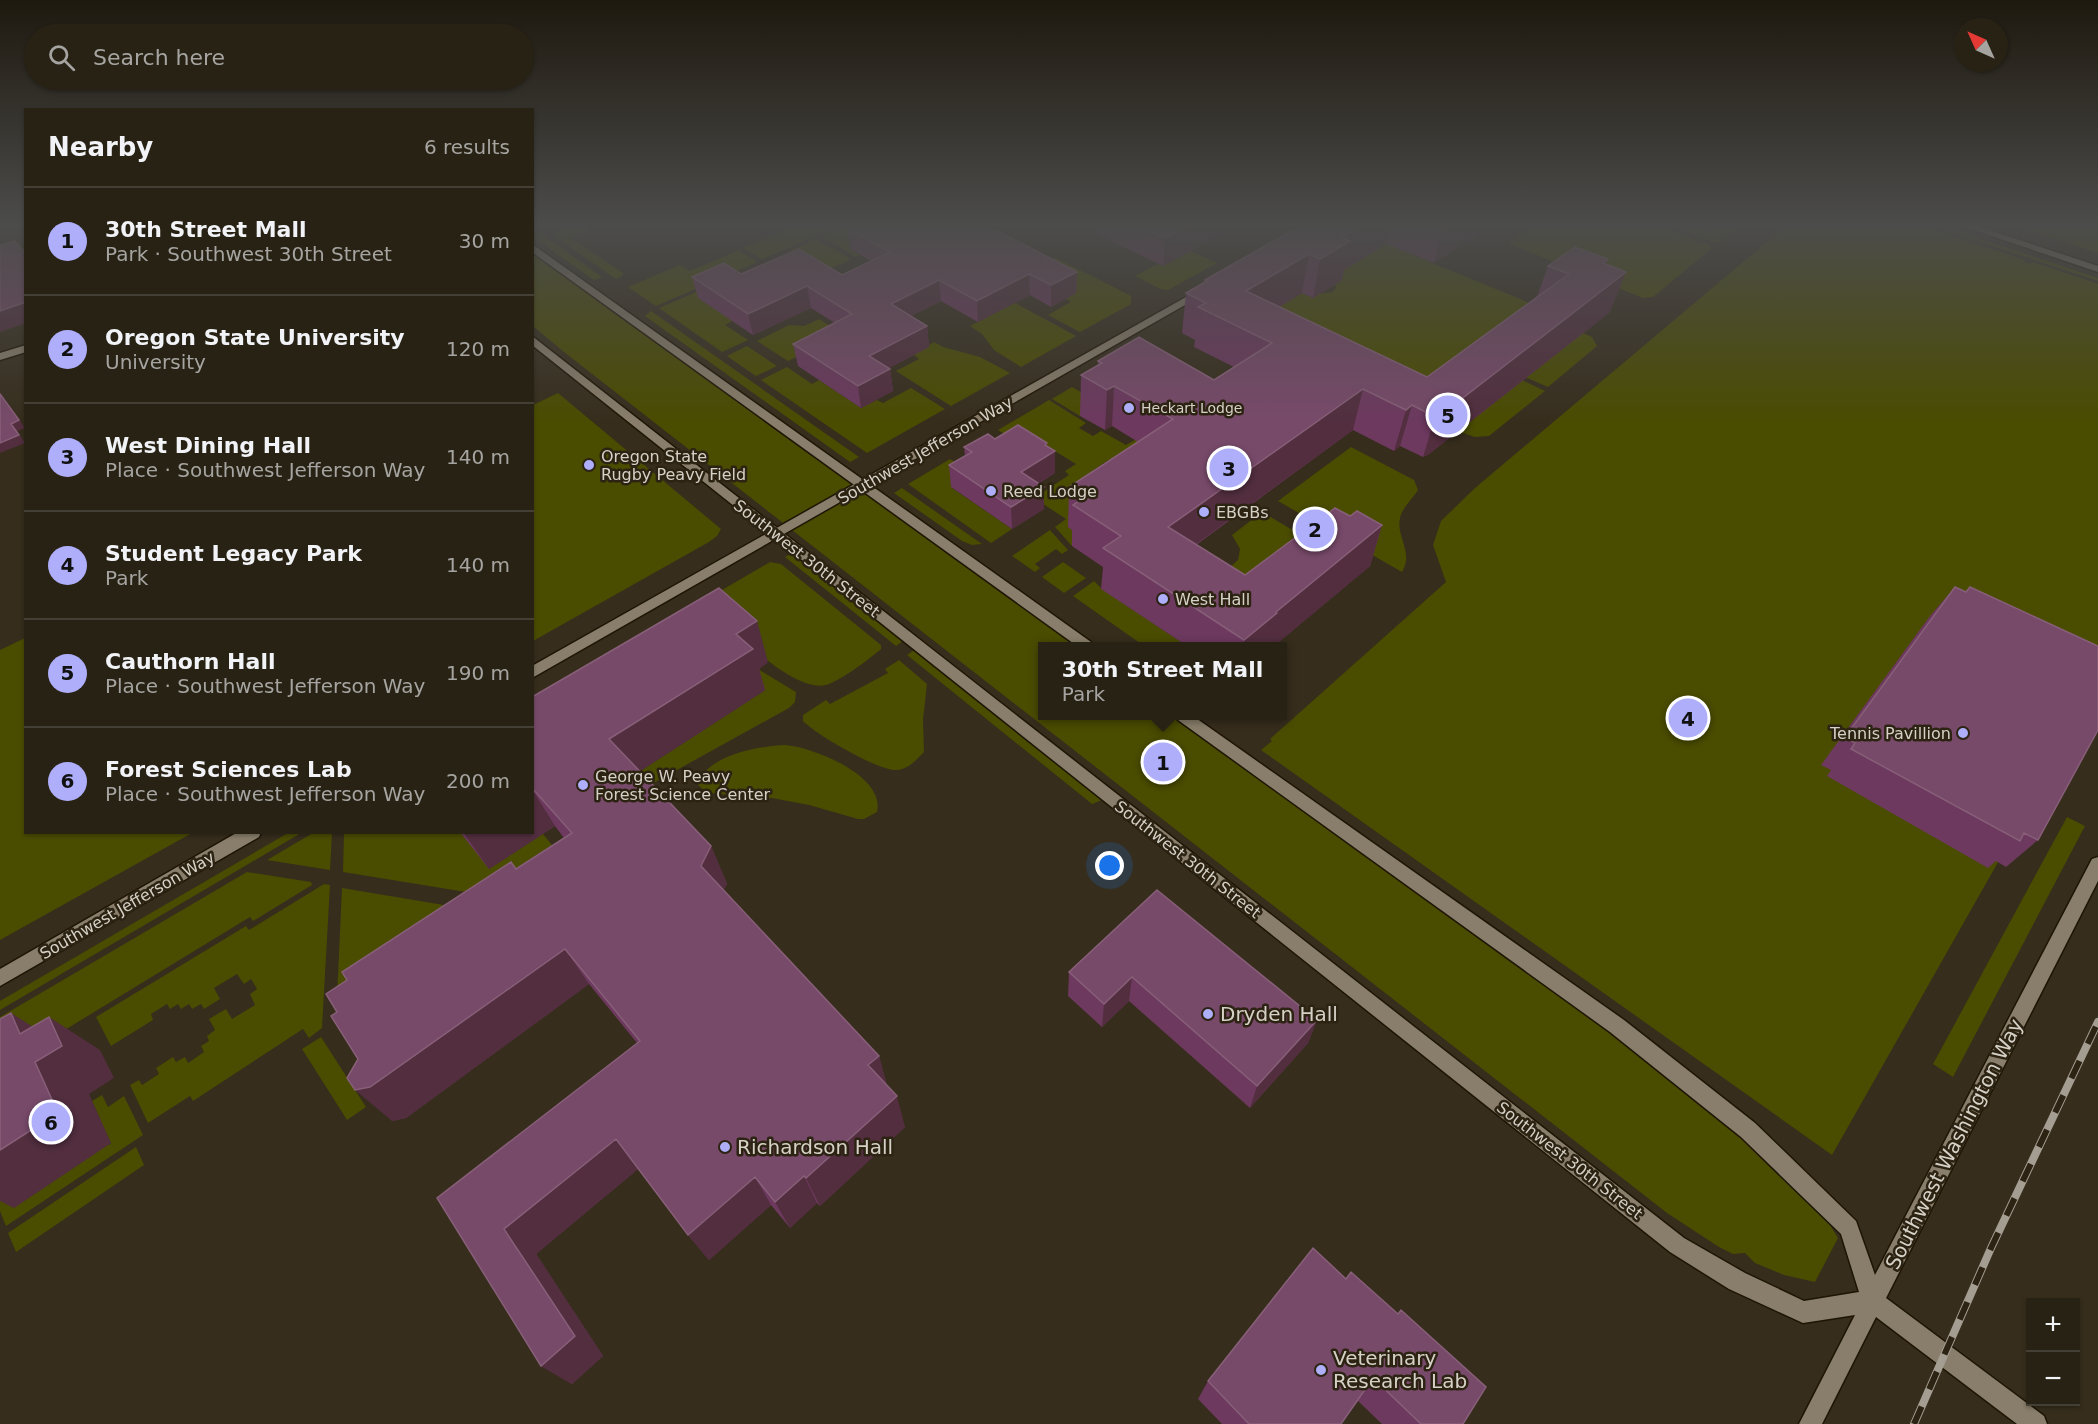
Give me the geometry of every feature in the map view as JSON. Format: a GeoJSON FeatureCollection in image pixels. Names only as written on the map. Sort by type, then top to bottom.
{"type":"FeatureCollection","features":[{"type":"Feature","properties":{"kind":"street"},"geometry":{"type":"LineString","coordinates":[[593,291],[1080,642]]}},
{"type":"Feature","properties":{"kind":"street","name":"Southwest Jefferson Way"},"geometry":{"type":"LineString","coordinates":[[534,672],[778,535],[1202,291]]}},
{"type":"Feature","properties":{"kind":"street","name":"Southwest 30th Street"},"geometry":{"type":"LineString","coordinates":[[534,341],[1677,1245],[1737,1281],[1803,1312],[1873,1301]]}},
{"type":"Feature","properties":{"kind":"street"},"geometry":{"type":"LineString","coordinates":[[0,357],[24,349]]}},
{"type":"Feature","properties":{"kind":"street"},"geometry":{"type":"LineString","coordinates":[[1189,720],[1617,1026],[1740,1124],[1849,1228],[1873,1301],[2036,1424]]}},
{"type":"Feature","properties":{"kind":"street","name":"Southwest Jefferson Way"},"geometry":{"type":"LineString","coordinates":[[0,978],[251,834]]}},
{"type":"Feature","properties":{"kind":"street","name":"Southwest Washington Way"},"geometry":{"type":"LineString","coordinates":[[1810,1424],[2098,864]]}},
{"type":"Feature","properties":{"kind":"shaded area"},"geometry":{"type":"Polygon","coordinates":[[[534,291],[584,291],[1070,642],[1038,642],[1038,720],[1178,720],[1723,1113],[1825,1217],[1838,1238],[1815,1282],[1784,1275],[1755,1263],[1745,1253],[1733,1254],[1667,1213],[534,327],[534,291]]]}},
{"type":"Feature","properties":{"kind":"shaded area"},"geometry":{"type":"Polygon","coordinates":[[[635,291],[689,291],[656,306],[635,291]]]}},
{"type":"Feature","properties":{"kind":"shaded area"},"geometry":{"type":"Polygon","coordinates":[[[698,291],[709,291],[732,321],[725,325],[748,340],[722,352],[659,308],[698,291]]]}},
{"type":"Feature","properties":{"kind":"shaded area"},"geometry":{"type":"Polygon","coordinates":[[[1073,291],[1122,291],[1131,296],[1131,304],[1080,332],[1048,315],[1071,302],[1066,299],[1076,293],[1073,291]]]}},
{"type":"Feature","properties":{"kind":"shaded area"},"geometry":{"type":"Polygon","coordinates":[[[1502,291],[1554,313],[1415,418],[1240,331],[1302,293],[1313,298],[1319,294],[1333,292],[1502,291]]]}},
{"type":"Feature","properties":{"kind":"shaded area"},"geometry":{"type":"Polygon","coordinates":[[[1627,291],[1660,291],[1653,297],[1643,298],[1627,291]]]}},
{"type":"Feature","properties":{"kind":"shaded area"},"geometry":{"type":"Polygon","coordinates":[[[1708,291],[2098,291],[2098,686],[1832,1155],[1261,750],[1272,741],[1270,739],[1446,582],[1433,545],[1441,521],[1475,488],[1708,291]]]}},
{"type":"Feature","properties":{"kind":"shaded area"},"geometry":{"type":"Polygon","coordinates":[[[1004,297],[1076,336],[1021,367],[994,350],[982,334],[970,326],[1004,308],[1004,297]]]}},
{"type":"Feature","properties":{"kind":"shaded area"},"geometry":{"type":"Polygon","coordinates":[[[651,311],[859,457],[850,462],[645,316],[651,311]]]}},
{"type":"Feature","properties":{"kind":"shaded area"},"geometry":{"type":"Polygon","coordinates":[[[819,319],[835,329],[821,345],[788,361],[757,341],[789,325],[804,326],[819,319]]]}},
{"type":"Feature","properties":{"kind":"shaded area"},"geometry":{"type":"Polygon","coordinates":[[[1581,332],[1592,337],[1597,346],[1548,387],[1523,376],[1581,332]]]}},
{"type":"Feature","properties":{"kind":"shaded area"},"geometry":{"type":"Polygon","coordinates":[[[934,342],[943,347],[980,357],[1010,373],[951,406],[896,371],[919,359],[914,355],[934,342]]]}},
{"type":"Feature","properties":{"kind":"shaded area"},"geometry":{"type":"Polygon","coordinates":[[[747,346],[777,366],[756,376],[727,356],[747,346]]]}},
{"type":"Feature","properties":{"kind":"shaded area"},"geometry":{"type":"Polygon","coordinates":[[[787,367],[812,384],[819,380],[861,408],[877,400],[883,403],[911,388],[945,409],[867,453],[761,380],[787,367]]]}},
{"type":"Feature","properties":{"kind":"shaded area"},"geometry":{"type":"Polygon","coordinates":[[[1520,379],[1545,391],[1489,436],[1475,437],[1457,431],[1520,379]]]}},
{"type":"Feature","properties":{"kind":"shaded area"},"geometry":{"type":"Polygon","coordinates":[[[1072,387],[1100,403],[1080,416],[1052,399],[1072,387]]]}},
{"type":"Feature","properties":{"kind":"shaded area","name":"Oregon State Rugby Peavy Field"},"geometry":{"type":"Polygon","coordinates":[[[558,393],[721,529],[717,536],[709,542],[534,640],[534,405],[558,393]]]}},
{"type":"Feature","properties":{"kind":"shaded area"},"geometry":{"type":"Polygon","coordinates":[[[1049,400],[1086,423],[1079,428],[1093,436],[1101,431],[1126,445],[1140,437],[1153,444],[1121,468],[1108,460],[1092,471],[1098,476],[1068,527],[1084,538],[1072,546],[1055,527],[1066,519],[1034,498],[1069,475],[1065,471],[1076,464],[1035,439],[1023,446],[998,430],[1049,400]]]}},
{"type":"Feature","properties":{"kind":"shaded area"},"geometry":{"type":"Polygon","coordinates":[[[1351,447],[1414,480],[1418,490],[1401,514],[1399,525],[1406,551],[1402,572],[1278,501],[1351,447]]]}},
{"type":"Feature","properties":{"kind":"shaded area"},"geometry":{"type":"Polygon","coordinates":[[[950,459],[973,474],[952,488],[1012,529],[991,543],[908,484],[950,459]]]}},
{"type":"Feature","properties":{"kind":"shaded area"},"geometry":{"type":"Polygon","coordinates":[[[902,488],[982,544],[972,545],[962,541],[894,493],[902,488]]]}},
{"type":"Feature","properties":{"kind":"shaded area"},"geometry":{"type":"Polygon","coordinates":[[[1262,512],[1325,549],[1274,590],[1219,577],[1238,560],[1240,549],[1232,535],[1262,512]]]}},
{"type":"Feature","properties":{"kind":"shaded area"},"geometry":{"type":"Polygon","coordinates":[[[1050,530],[1068,550],[1062,554],[1056,549],[1035,564],[1040,568],[1035,572],[1012,556],[1050,530]]]}},
{"type":"Feature","properties":{"kind":"shaded area"},"geometry":{"type":"Polygon","coordinates":[[[792,553],[903,641],[896,646],[785,557],[792,553]]]}},
{"type":"Feature","properties":{"kind":"shaded area"},"geometry":{"type":"Polygon","coordinates":[[[770,562],[781,564],[881,645],[881,649],[847,674],[826,685],[802,682],[789,675],[762,657],[731,630],[602,660],[770,562]]]}},
{"type":"Feature","properties":{"kind":"shaded area"},"geometry":{"type":"Polygon","coordinates":[[[1063,562],[1086,578],[1064,593],[1042,577],[1063,562]]]}},
{"type":"Feature","properties":{"kind":"shaded area"},"geometry":{"type":"Polygon","coordinates":[[[1094,581],[1102,589],[1181,642],[1138,642],[1073,596],[1094,581]]]}},
{"type":"Feature","properties":{"kind":"shaded area"},"geometry":{"type":"Polygon","coordinates":[[[24,638],[24,834],[190,834],[0,940],[0,650],[24,638]]]}},
{"type":"Feature","properties":{"kind":"shaded area"},"geometry":{"type":"Polygon","coordinates":[[[914,650],[1102,800],[1092,804],[907,655],[914,650]]]}},
{"type":"Feature","properties":{"kind":"shaded area"},"geometry":{"type":"Polygon","coordinates":[[[899,660],[927,684],[923,720],[924,752],[909,766],[897,770],[877,765],[834,743],[803,721],[803,715],[826,700],[830,704],[888,673],[885,669],[899,660]]]}},
{"type":"Feature","properties":{"kind":"shaded area"},"geometry":{"type":"Polygon","coordinates":[[[758,669],[796,692],[795,702],[789,708],[639,791],[628,779],[764,691],[758,669]]]}},
{"type":"Feature","properties":{"kind":"shaded area"},"geometry":{"type":"Polygon","coordinates":[[[785,745],[812,751],[829,758],[859,776],[870,787],[877,799],[877,812],[864,819],[858,819],[809,805],[772,798],[707,793],[698,785],[711,766],[722,759],[748,750],[785,745]]]}},
{"type":"Feature","properties":{"kind":"shaded area"},"geometry":{"type":"Polygon","coordinates":[[[2067,817],[2085,826],[1953,1077],[1933,1064],[2067,817]]]}},
{"type":"Feature","properties":{"kind":"shaded area"},"geometry":{"type":"Polygon","coordinates":[[[286,834],[299,834],[0,1010],[0,1001],[286,834]]]}},
{"type":"Feature","properties":{"kind":"shaded area"},"geometry":{"type":"Polygon","coordinates":[[[311,834],[332,834],[330,870],[267,860],[311,834]]]}},
{"type":"Feature","properties":{"kind":"shaded area"},"geometry":{"type":"Polygon","coordinates":[[[344,834],[479,834],[489,869],[543,834],[552,845],[479,892],[472,893],[343,872],[344,834]]]}},
{"type":"Feature","properties":{"kind":"shaded area"},"geometry":{"type":"Polygon","coordinates":[[[247,872],[311,882],[312,885],[253,921],[250,917],[4,1067],[0,1058],[0,1017],[247,872]]]}},
{"type":"Feature","properties":{"kind":"shaded area"},"geometry":{"type":"Polygon","coordinates":[[[324,884],[330,885],[322,1028],[309,1038],[303,1029],[193,1101],[190,1096],[148,1123],[130,1085],[139,1080],[142,1085],[159,1074],[156,1068],[173,1057],[176,1062],[185,1057],[188,1063],[204,1052],[201,1046],[209,1041],[207,1036],[215,1030],[209,1019],[226,1009],[232,1019],[255,1005],[250,994],[257,989],[251,979],[244,984],[237,974],[214,988],[220,999],[204,1009],[201,1004],[192,1009],[189,1004],[181,1009],[178,1004],[170,1009],[167,1004],[151,1014],[153,1020],[111,1046],[96,1017],[246,926],[249,930],[324,884]]]}},
{"type":"Feature","properties":{"kind":"shaded area"},"geometry":{"type":"Polygon","coordinates":[[[342,888],[468,909],[336,1019],[342,888]]]}},
{"type":"Feature","properties":{"kind":"shaded area"},"geometry":{"type":"Polygon","coordinates":[[[321,1037],[366,1107],[347,1120],[302,1049],[321,1037]]]}},
{"type":"Feature","properties":{"kind":"shaded area"},"geometry":{"type":"Polygon","coordinates":[[[102,1095],[108,1107],[124,1096],[143,1135],[6,1226],[0,1211],[0,1177],[111,1144],[92,1101],[102,1095]]]}},
{"type":"Feature","properties":{"kind":"shaded area"},"geometry":{"type":"Polygon","coordinates":[[[136,1147],[144,1165],[16,1252],[8,1233],[136,1147]]]}},
{"type":"Feature","properties":{"kind":"building"},"geometry":{"type":"Polygon","coordinates":[[[0,291],[24,291],[24,303],[0,311],[0,291]]]}},
{"type":"Feature","properties":{"kind":"building"},"geometry":{"type":"Polygon","coordinates":[[[714,291],[796,291],[748,314],[714,291]]]}},
{"type":"Feature","properties":{"kind":"building"},"geometry":{"type":"Polygon","coordinates":[[[816,291],[916,291],[891,304],[927,326],[869,356],[890,369],[858,386],[793,344],[852,314],[816,291]]]}},
{"type":"Feature","properties":{"kind":"building"},"geometry":{"type":"Polygon","coordinates":[[[960,291],[995,291],[977,301],[960,291]]]}},
{"type":"Feature","properties":{"kind":"building"},"geometry":{"type":"Polygon","coordinates":[[[1247,291],[1427,377],[1545,291],[1601,291],[1442,414],[1435,417],[1412,405],[1406,410],[1363,389],[1168,527],[1245,575],[1335,508],[1350,516],[1357,511],[1382,525],[1244,640],[1103,548],[1121,536],[1073,505],[1085,497],[1069,487],[1173,419],[1114,386],[1107,390],[1081,375],[1102,363],[1098,361],[1139,337],[1214,380],[1272,343],[1198,307],[1206,303],[1186,293],[1247,291]]]}},
{"type":"Feature","properties":{"kind":"building"},"geometry":{"type":"Polygon","coordinates":[[[0,394],[19,420],[11,424],[19,435],[0,443],[0,394]]]}},
{"type":"Feature","properties":{"kind":"building"},"geometry":{"type":"Polygon","coordinates":[[[1018,425],[1047,443],[1045,445],[1055,451],[1021,472],[1044,487],[1011,507],[949,465],[972,452],[964,447],[988,434],[995,439],[1018,425]]]}},
{"type":"Feature","properties":{"kind":"building","name":"Tennis Pavillion"},"geometry":{"type":"Polygon","coordinates":[[[1955,587],[1966,592],[1970,587],[2098,646],[2098,730],[2038,840],[2024,833],[2020,841],[1851,749],[1855,743],[1845,737],[1955,587]]]}},
{"type":"Feature","properties":{"kind":"building"},"geometry":{"type":"Polygon","coordinates":[[[719,588],[757,621],[736,634],[753,649],[609,739],[711,846],[701,866],[879,1056],[868,1065],[897,1096],[806,1178],[804,1176],[775,1202],[755,1177],[688,1235],[616,1139],[504,1229],[575,1336],[541,1366],[437,1198],[640,1041],[565,949],[370,1087],[355,1090],[347,1078],[358,1059],[331,1016],[337,1012],[326,994],[347,980],[342,972],[511,862],[516,869],[572,833],[534,790],[534,696],[719,588]]]}},
{"type":"Feature","properties":{"kind":"building","name":"Dryden Hall"},"geometry":{"type":"Polygon","coordinates":[[[1157,890],[1317,1020],[1257,1086],[1132,977],[1104,1004],[1069,972],[1157,890]]]}},
{"type":"Feature","properties":{"kind":"building"},"geometry":{"type":"Polygon","coordinates":[[[11,1013],[20,1034],[49,1017],[62,1046],[35,1062],[58,1113],[0,1150],[0,1019],[11,1013]]]}},
{"type":"Feature","properties":{"kind":"building","name":"Veterinary Research Lab"},"geometry":{"type":"Polygon","coordinates":[[[1313,1248],[1346,1279],[1351,1272],[1398,1314],[1401,1310],[1486,1387],[1463,1424],[1421,1424],[1373,1378],[1341,1424],[1249,1424],[1208,1381],[1313,1248]]]}},
{"type":"Feature","properties":{"kind":"railway"},"geometry":{"type":"LineString","coordinates":[[1914,1424],[1991,1248],[2098,1022]]}},
{"type":"Feature","properties":{"kind":"place","name":"Heckart Lodge"},"geometry":{"type":"Point","coordinates":[1129,408]}},
{"type":"Feature","properties":{"kind":"place","name":"Cauthorn Hall"},"geometry":{"type":"Point","coordinates":[1448,415]}},
{"type":"Feature","properties":{"kind":"place","name":"Oregon State Rugby Peavy Field"},"geometry":{"type":"Point","coordinates":[589,465]}},
{"type":"Feature","properties":{"kind":"place","name":"West Dining Hall"},"geometry":{"type":"Point","coordinates":[1229,468]}},
{"type":"Feature","properties":{"kind":"place","name":"Reed Lodge"},"geometry":{"type":"Point","coordinates":[991,491]}},
{"type":"Feature","properties":{"kind":"place","name":"EBGBs"},"geometry":{"type":"Point","coordinates":[1204,512]}},
{"type":"Feature","properties":{"kind":"place","name":"Oregon State University"},"geometry":{"type":"Point","coordinates":[1315,529]}},
{"type":"Feature","properties":{"kind":"place","name":"West Hall"},"geometry":{"type":"Point","coordinates":[1163,599]}},
{"type":"Feature","properties":{"kind":"place","name":"Student Legacy Park"},"geometry":{"type":"Point","coordinates":[1688,718]}},
{"type":"Feature","properties":{"kind":"place","name":"Tennis Pavillion"},"geometry":{"type":"Point","coordinates":[1963,733]}},
{"type":"Feature","properties":{"kind":"place","name":"30th Street Mall"},"geometry":{"type":"Point","coordinates":[1163,762]}},
{"type":"Feature","properties":{"kind":"place","name":"George W. Peavy Forest Science Center"},"geometry":{"type":"Point","coordinates":[583,785]}},
{"type":"Feature","properties":{"kind":"place","name":"Dryden Hall"},"geometry":{"type":"Point","coordinates":[1208,1014]}},
{"type":"Feature","properties":{"kind":"place","name":"Forest Sciences Lab"},"geometry":{"type":"Point","coordinates":[51,1122]}},
{"type":"Feature","properties":{"kind":"place","name":"Richardson Hall"},"geometry":{"type":"Point","coordinates":[725,1147]}},
{"type":"Feature","properties":{"kind":"place","name":"Veterinary Research Lab"},"geometry":{"type":"Point","coordinates":[1321,1370]}}]}
